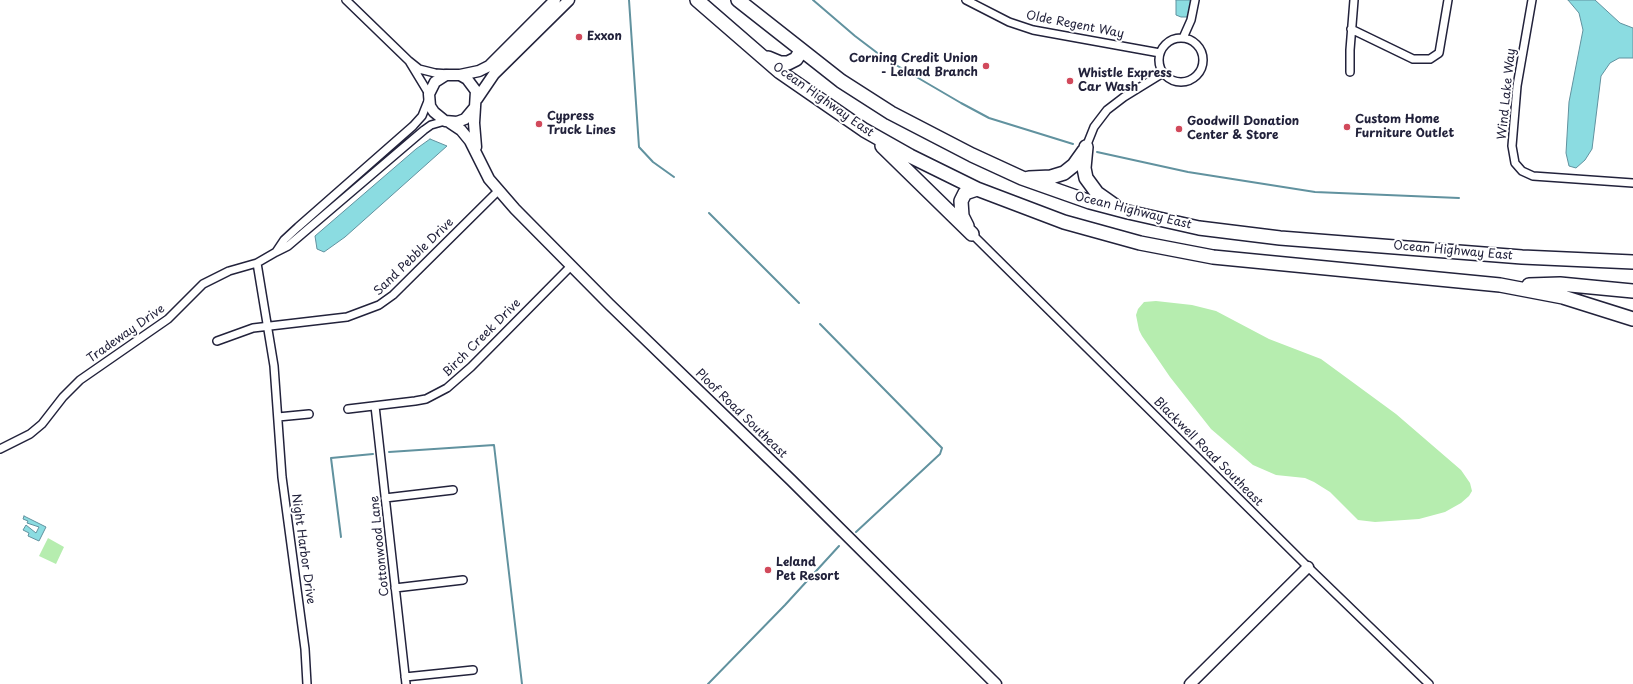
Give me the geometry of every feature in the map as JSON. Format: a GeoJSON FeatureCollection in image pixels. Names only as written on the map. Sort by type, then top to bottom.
{"type":"FeatureCollection","features":[{"type":"Feature","properties":{"kind":"highway","name":"Ocean Highway East"},"geometry":{"type":"LineString","coordinates":[[697,0],[757,53],[805,91],[864,130],[916,159],[977,189],[1028,210],[1089,230],[1184,253],[1255,263],[1500,285]]}},
{"type":"Feature","properties":{"kind":"highway","name":"Ocean Highway East"},"geometry":{"type":"LineString","coordinates":[[738,0],[841,81],[891,113],[972,156],[1022,178],[1090,202],[1199,228],[1280,238],[1558,258]]}},
{"type":"Feature","properties":{"kind":"highway"},"geometry":{"type":"LineString","coordinates":[[757,53],[784,64],[796,59],[801,51]]}},
{"type":"Feature","properties":{"kind":"highway"},"geometry":{"type":"LineString","coordinates":[[864,130],[972,234]]}},
{"type":"Feature","properties":{"kind":"highway"},"geometry":{"type":"LineString","coordinates":[[1022,178],[1051,177],[1064,173],[1080,158],[1086,147]]}},
{"type":"Feature","properties":{"kind":"highway"},"geometry":{"type":"LineString","coordinates":[[1086,147],[1084,168],[1086,178],[1092,188],[1110,203],[1128,212]]}},
{"type":"Feature","properties":{"kind":"highway"},"geometry":{"type":"LineString","coordinates":[[972,234],[962,216],[961,201],[965,193],[977,189]]}},
{"type":"Feature","properties":{"kind":"highway"},"geometry":{"type":"LineString","coordinates":[[1558,258],[1633,262]]}},
{"type":"Feature","properties":{"kind":"highway"},"geometry":{"type":"LineString","coordinates":[[1558,258],[1633,269]]}},
{"type":"Feature","properties":{"kind":"highway"},"geometry":{"type":"LineString","coordinates":[[1500,285],[1560,284],[1633,291]]}},
{"type":"Feature","properties":{"kind":"highway"},"geometry":{"type":"LineString","coordinates":[[1500,285],[1563,297],[1633,319]]}},
{"type":"Feature","properties":{"kind":"street"},"geometry":{"type":"LineString","coordinates":[[346,0],[419,69],[435,73],[457,75],[472,84],[476,103]]}},
{"type":"Feature","properties":{"kind":"street"},"geometry":{"type":"LineString","coordinates":[[429,96],[431,88],[440,78],[479,71],[489,66],[556,0]]}},
{"type":"Feature","properties":{"kind":"street"},"geometry":{"type":"LineString","coordinates":[[409,61],[429,96],[434,112],[447,121],[465,119],[494,74],[569,0]]}},
{"type":"Feature","properties":{"kind":"street","name":"Olde Regent Way"},"geometry":{"type":"LineString","coordinates":[[966,0],[1009,22],[1033,30],[1160,53]]}},
{"type":"Feature","properties":{"kind":"street"},"geometry":{"type":"LineString","coordinates":[[1183,38],[1191,20],[1195,0]]}},
{"type":"Feature","properties":{"kind":"street"},"geometry":{"type":"LineString","coordinates":[[1350,72],[1351,29],[1354,0]]}},
{"type":"Feature","properties":{"kind":"street"},"geometry":{"type":"LineString","coordinates":[[1351,29],[1413,59],[1430,59],[1439,53],[1448,0]]}},
{"type":"Feature","properties":{"kind":"street","name":"Wind Lake Way"},"geometry":{"type":"LineString","coordinates":[[1532,0],[1523,39],[1515,99],[1512,146],[1515,163],[1522,171],[1533,176],[1633,183]]}},
{"type":"Feature","properties":{"kind":"street"},"geometry":{"type":"LineString","coordinates":[[1183,38],[1192,41],[1198,46],[1202,56],[1202,64],[1199,72],[1194,77],[1183,82],[1175,81],[1163,73],[1159,60],[1160,53],[1168,42],[1183,38]]}},
{"type":"Feature","properties":{"kind":"street"},"geometry":{"type":"LineString","coordinates":[[1086,147],[1094,127],[1107,110],[1124,97],[1163,73]]}},
{"type":"Feature","properties":{"kind":"street","name":"Tradeway Drive"},"geometry":{"type":"LineString","coordinates":[[276,252],[284,240],[298,227],[413,126],[422,116],[429,96]]}},
{"type":"Feature","properties":{"kind":"street","name":"Ploof Road Southeast"},"geometry":{"type":"LineString","coordinates":[[476,103],[474,140],[477,155]]}},
{"type":"Feature","properties":{"kind":"street","name":"Ploof Road Southeast"},"geometry":{"type":"LineString","coordinates":[[447,121],[461,130],[470,141],[486,174],[498,191],[571,266],[791,480],[996,684]]}},
{"type":"Feature","properties":{"kind":"street","name":"Tradeway Drive"},"geometry":{"type":"LineString","coordinates":[[0,449],[30,434],[42,424],[63,397],[80,380],[168,319],[203,284],[229,271],[258,263],[288,246],[424,130],[432,125],[447,121]]}},
{"type":"Feature","properties":{"kind":"street","name":"Sand Pebble Drive"},"geometry":{"type":"LineString","coordinates":[[217,341],[245,330],[269,325],[347,317],[379,305],[393,295],[498,191]]}},
{"type":"Feature","properties":{"kind":"street","name":"Blackwell Road Southeast"},"geometry":{"type":"LineString","coordinates":[[972,234],[1308,567],[1429,684]]}},
{"type":"Feature","properties":{"kind":"street","name":"Night Harbor Drive"},"geometry":{"type":"LineString","coordinates":[[258,263],[269,325],[274,366],[285,509],[305,649],[307,684]]}},
{"type":"Feature","properties":{"kind":"street","name":"Birch Creek Drive"},"geometry":{"type":"LineString","coordinates":[[348,409],[415,402],[448,388],[471,367],[571,266]]}},
{"type":"Feature","properties":{"kind":"street","name":"Cottonwood Lane"},"geometry":{"type":"LineString","coordinates":[[375,406],[406,680]]}},
{"type":"Feature","properties":{"kind":"street"},"geometry":{"type":"LineString","coordinates":[[278,417],[309,414]]}},
{"type":"Feature","properties":{"kind":"street"},"geometry":{"type":"LineString","coordinates":[[385,498],[453,490]]}},
{"type":"Feature","properties":{"kind":"street"},"geometry":{"type":"LineString","coordinates":[[1190,684],[1308,567]]}},
{"type":"Feature","properties":{"kind":"street"},"geometry":{"type":"LineString","coordinates":[[395,588],[464,580]]}},
{"type":"Feature","properties":{"kind":"street"},"geometry":{"type":"LineString","coordinates":[[406,680],[474,670]]}},
{"type":"Feature","properties":{"kind":"green space"},"geometry":{"type":"Polygon","coordinates":[[[1156,301],[1192,305],[1216,311],[1269,339],[1321,359],[1396,414],[1461,470],[1470,483],[1472,491],[1469,496],[1461,503],[1445,512],[1419,519],[1375,522],[1358,520],[1330,492],[1314,482],[1305,478],[1276,475],[1253,465],[1211,429],[1170,377],[1142,336],[1139,330],[1136,315],[1138,309],[1144,302],[1156,301]]]}},
{"type":"Feature","properties":{"kind":"green space"},"geometry":{"type":"Polygon","coordinates":[[[48,538],[64,547],[56,564],[39,556],[48,538]]]}},
{"type":"Feature","properties":{"kind":"water"},"geometry":{"type":"Polygon","coordinates":[[[1176,0],[1191,0],[1191,13],[1188,17],[1176,15],[1176,0]]]}},
{"type":"Feature","properties":{"kind":"water"},"geometry":{"type":"Polygon","coordinates":[[[1568,0],[1595,0],[1620,23],[1633,28],[1633,58],[1619,58],[1610,63],[1601,76],[1592,149],[1585,160],[1576,168],[1569,166],[1566,153],[1569,102],[1583,30],[1579,13],[1568,0]]]}},
{"type":"Feature","properties":{"kind":"water"},"geometry":{"type":"Polygon","coordinates":[[[430,139],[447,146],[345,237],[324,252],[317,249],[315,236],[416,149],[430,139]]]}},
{"type":"Feature","properties":{"kind":"water"},"geometry":{"type":"Polygon","coordinates":[[[24,516],[46,527],[39,541],[28,536],[29,533],[23,530],[26,525],[36,533],[39,527],[27,523],[28,521],[23,519],[24,516]]]}},
{"type":"Feature","properties":{"kind":"waterway"},"geometry":{"type":"LineString","coordinates":[[629,0],[639,147],[653,162],[674,177]]}},
{"type":"Feature","properties":{"kind":"waterway"},"geometry":{"type":"LineString","coordinates":[[813,0],[855,36],[884,58],[961,103],[989,118],[1073,144]]}},
{"type":"Feature","properties":{"kind":"waterway"},"geometry":{"type":"LineString","coordinates":[[1097,152],[1188,172],[1315,192],[1459,198]]}},
{"type":"Feature","properties":{"kind":"waterway"},"geometry":{"type":"LineString","coordinates":[[709,213],[799,303]]}},
{"type":"Feature","properties":{"kind":"waterway"},"geometry":{"type":"LineString","coordinates":[[820,324],[942,448],[940,454],[856,532]]}},
{"type":"Feature","properties":{"kind":"waterway"},"geometry":{"type":"LineString","coordinates":[[389,452],[494,445],[522,684]]}},
{"type":"Feature","properties":{"kind":"waterway"},"geometry":{"type":"LineString","coordinates":[[341,537],[331,458],[373,454]]}},
{"type":"Feature","properties":{"kind":"waterway"},"geometry":{"type":"LineString","coordinates":[[708,684],[785,605],[839,546]]}},
{"type":"Feature","properties":{"kind":"place","name":"Exxon"},"geometry":{"type":"Point","coordinates":[579,37]}},
{"type":"Feature","properties":{"kind":"place","name":"Corning Credit Union - Leland Branch"},"geometry":{"type":"Point","coordinates":[986,66]}},
{"type":"Feature","properties":{"kind":"place","name":"Whistle Express Car Wash"},"geometry":{"type":"Point","coordinates":[1070,81]}},
{"type":"Feature","properties":{"kind":"place","name":"Cypress Truck Lines"},"geometry":{"type":"Point","coordinates":[539,124]}},
{"type":"Feature","properties":{"kind":"place","name":"Custom Home Furniture Outlet"},"geometry":{"type":"Point","coordinates":[1347,127]}},
{"type":"Feature","properties":{"kind":"place","name":"Goodwill Donation Center & Store"},"geometry":{"type":"Point","coordinates":[1179,129]}},
{"type":"Feature","properties":{"kind":"place","name":"Leland Pet Resort"},"geometry":{"type":"Point","coordinates":[768,570]}}]}
